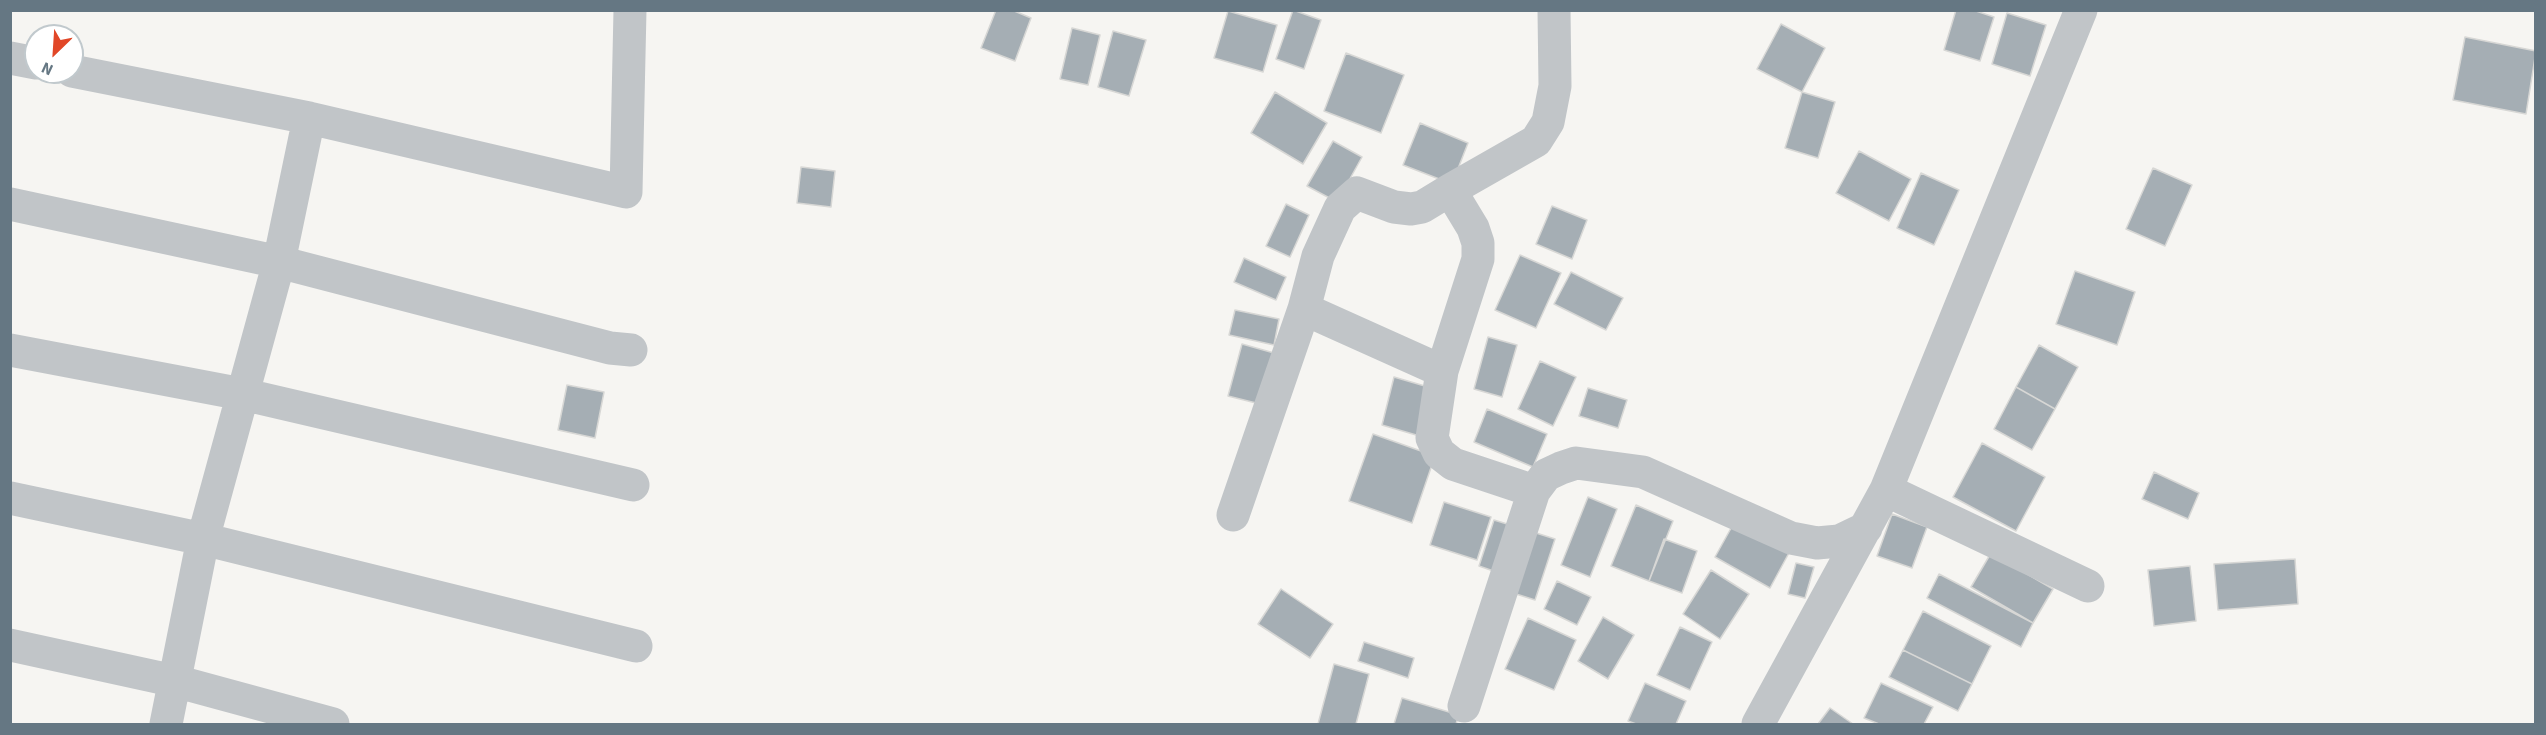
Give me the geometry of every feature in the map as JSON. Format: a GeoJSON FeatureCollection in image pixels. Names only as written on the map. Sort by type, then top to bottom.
{"type":"FeatureCollection","features":[{"type":"Feature","properties":{"kind":"street"},"geometry":{"type":"LineString","coordinates":[[84,73],[309,118],[626,192],[630,10]]}},
{"type":"Feature","properties":{"kind":"street"},"geometry":{"type":"LineString","coordinates":[[1233,515],[1304,309],[1318,256],[1340,208],[1350,196],[1357,193],[1394,207],[1411,209],[1422,207],[1536,141],[1548,122],[1555,86],[1554,10]]}},
{"type":"Feature","properties":{"kind":"street"},"geometry":{"type":"LineString","coordinates":[[1758,724],[1886,490],[2081,10]]}},
{"type":"Feature","properties":{"kind":"street"},"geometry":{"type":"LineString","coordinates":[[166,724],[203,539],[279,262],[309,118]]}},
{"type":"Feature","properties":{"kind":"street"},"geometry":{"type":"LineString","coordinates":[[1450,190],[1473,228],[1478,243],[1478,259],[1442,371],[1432,438],[1439,453],[1453,464],[1534,491]]}},
{"type":"Feature","properties":{"kind":"street"},"geometry":{"type":"LineString","coordinates":[[10,204],[279,262],[610,348],[631,350]]}},
{"type":"Feature","properties":{"kind":"street"},"geometry":{"type":"LineString","coordinates":[[1304,309],[1442,371]]}},
{"type":"Feature","properties":{"kind":"street"},"geometry":{"type":"LineString","coordinates":[[10,350],[242,394],[633,484]]}},
{"type":"Feature","properties":{"kind":"street"},"geometry":{"type":"LineString","coordinates":[[1464,706],[1534,491],[1546,475],[1561,468],[1576,463],[1605,465],[1643,472],[1791,538],[1817,543],[1839,541],[1866,528]]}},
{"type":"Feature","properties":{"kind":"street"},"geometry":{"type":"LineString","coordinates":[[1886,490],[2088,586]]}},
{"type":"Feature","properties":{"kind":"street"},"geometry":{"type":"LineString","coordinates":[[10,498],[203,539],[636,646]]}},
{"type":"Feature","properties":{"kind":"street"},"geometry":{"type":"LineString","coordinates":[[10,645],[175,681],[333,724]]}},
{"type":"Feature","properties":{"kind":"building"},"geometry":{"type":"Polygon","coordinates":[[[996,10],[1012,10],[1031,18],[1015,61],[981,48],[996,10]]]}},
{"type":"Feature","properties":{"kind":"building"},"geometry":{"type":"Polygon","coordinates":[[[1293,10],[1321,20],[1304,69],[1276,59],[1293,10]]]}},
{"type":"Feature","properties":{"kind":"building"},"geometry":{"type":"Polygon","coordinates":[[[1956,10],[1973,10],[1994,17],[1980,61],[1944,50],[1956,10]]]}},
{"type":"Feature","properties":{"kind":"building"},"geometry":{"type":"Polygon","coordinates":[[[1228,11],[1277,25],[1263,72],[1214,58],[1228,11]]]}},
{"type":"Feature","properties":{"kind":"building"},"geometry":{"type":"Polygon","coordinates":[[[2007,13],[2046,25],[2030,76],[1992,64],[2007,13]]]}},
{"type":"Feature","properties":{"kind":"building"},"geometry":{"type":"Polygon","coordinates":[[[1781,24],[1825,48],[1802,92],[1757,69],[1781,24]]]}},
{"type":"Feature","properties":{"kind":"building"},"geometry":{"type":"Polygon","coordinates":[[[1072,28],[1100,35],[1088,85],[1060,79],[1072,28]]]}},
{"type":"Feature","properties":{"kind":"building"},"geometry":{"type":"Polygon","coordinates":[[[1113,31],[1146,40],[1129,96],[1098,87],[1113,31]]]}},
{"type":"Feature","properties":{"kind":"building"},"geometry":{"type":"Polygon","coordinates":[[[2465,37],[2536,51],[2526,114],[2453,100],[2465,37]]]}},
{"type":"Feature","properties":{"kind":"building"},"geometry":{"type":"Polygon","coordinates":[[[1346,53],[1404,75],[1381,133],[1324,111],[1346,53]]]}},
{"type":"Feature","properties":{"kind":"building"},"geometry":{"type":"Polygon","coordinates":[[[1275,92],[1327,123],[1303,164],[1251,133],[1275,92]]]}},
{"type":"Feature","properties":{"kind":"building"},"geometry":{"type":"Polygon","coordinates":[[[1802,92],[1835,102],[1818,158],[1785,148],[1802,92]]]}},
{"type":"Feature","properties":{"kind":"building"},"geometry":{"type":"Polygon","coordinates":[[[1420,123],[1468,143],[1452,184],[1403,165],[1420,123]]]}},
{"type":"Feature","properties":{"kind":"building"},"geometry":{"type":"Polygon","coordinates":[[[1333,141],[1362,157],[1337,202],[1307,186],[1333,141]]]}},
{"type":"Feature","properties":{"kind":"building"},"geometry":{"type":"Polygon","coordinates":[[[1859,151],[1911,179],[1889,221],[1836,193],[1859,151]]]}},
{"type":"Feature","properties":{"kind":"building"},"geometry":{"type":"Polygon","coordinates":[[[801,167],[835,171],[831,207],[797,203],[801,167]]]}},
{"type":"Feature","properties":{"kind":"building"},"geometry":{"type":"Polygon","coordinates":[[[2153,168],[2192,185],[2165,246],[2126,229],[2153,168]]]}},
{"type":"Feature","properties":{"kind":"building"},"geometry":{"type":"Polygon","coordinates":[[[1921,173],[1959,190],[1934,245],[1897,228],[1921,173]]]}},
{"type":"Feature","properties":{"kind":"building"},"geometry":{"type":"Polygon","coordinates":[[[1286,204],[1309,215],[1290,257],[1266,246],[1286,204]]]}},
{"type":"Feature","properties":{"kind":"building"},"geometry":{"type":"Polygon","coordinates":[[[1552,206],[1587,220],[1572,259],[1536,244],[1552,206]]]}},
{"type":"Feature","properties":{"kind":"building"},"geometry":{"type":"Polygon","coordinates":[[[1520,255],[1561,273],[1536,328],[1495,310],[1520,255]]]}},
{"type":"Feature","properties":{"kind":"building"},"geometry":{"type":"Polygon","coordinates":[[[1244,258],[1286,277],[1276,300],[1234,282],[1244,258]]]}},
{"type":"Feature","properties":{"kind":"building"},"geometry":{"type":"Polygon","coordinates":[[[2075,271],[2135,292],[2117,345],[2056,324],[2075,271]]]}},
{"type":"Feature","properties":{"kind":"building"},"geometry":{"type":"Polygon","coordinates":[[[1571,272],[1623,298],[1606,330],[1554,304],[1571,272]]]}},
{"type":"Feature","properties":{"kind":"building"},"geometry":{"type":"Polygon","coordinates":[[[1235,310],[1279,319],[1274,345],[1229,335],[1235,310]]]}},
{"type":"Feature","properties":{"kind":"building"},"geometry":{"type":"Polygon","coordinates":[[[1488,337],[1517,345],[1502,397],[1474,389],[1488,337]]]}},
{"type":"Feature","properties":{"kind":"building"},"geometry":{"type":"Polygon","coordinates":[[[1242,344],[1274,353],[1260,404],[1228,396],[1242,344]]]}},
{"type":"Feature","properties":{"kind":"building"},"geometry":{"type":"Polygon","coordinates":[[[2039,345],[2078,367],[2055,409],[2016,387],[2039,345]]]}},
{"type":"Feature","properties":{"kind":"building"},"geometry":{"type":"Polygon","coordinates":[[[1540,361],[1576,377],[1553,426],[1518,409],[1540,361]]]}},
{"type":"Feature","properties":{"kind":"building"},"geometry":{"type":"Polygon","coordinates":[[[1394,377],[1435,389],[1423,437],[1382,425],[1394,377]]]}},
{"type":"Feature","properties":{"kind":"building"},"geometry":{"type":"Polygon","coordinates":[[[567,385],[604,392],[595,438],[558,430],[567,385]]]}},
{"type":"Feature","properties":{"kind":"building"},"geometry":{"type":"Polygon","coordinates":[[[2016,387],[2055,409],[2032,450],[1994,429],[2016,387]]]}},
{"type":"Feature","properties":{"kind":"building"},"geometry":{"type":"Polygon","coordinates":[[[1588,388],[1627,400],[1618,428],[1579,416],[1588,388]]]}},
{"type":"Feature","properties":{"kind":"building"},"geometry":{"type":"Polygon","coordinates":[[[1487,409],[1547,434],[1533,467],[1474,442],[1487,409]]]}},
{"type":"Feature","properties":{"kind":"building"},"geometry":{"type":"Polygon","coordinates":[[[1373,434],[1435,456],[1412,523],[1349,501],[1373,434]]]}},
{"type":"Feature","properties":{"kind":"building"},"geometry":{"type":"Polygon","coordinates":[[[1982,443],[2045,477],[2016,531],[1953,497],[1982,443]]]}},
{"type":"Feature","properties":{"kind":"building"},"geometry":{"type":"Polygon","coordinates":[[[2154,472],[2199,493],[2188,519],[2142,499],[2154,472]]]}},
{"type":"Feature","properties":{"kind":"building"},"geometry":{"type":"Polygon","coordinates":[[[1588,497],[1617,509],[1590,577],[1561,565],[1588,497]]]}},
{"type":"Feature","properties":{"kind":"building"},"geometry":{"type":"Polygon","coordinates":[[[1444,502],[1491,517],[1477,560],[1430,545],[1444,502]]]}},
{"type":"Feature","properties":{"kind":"building"},"geometry":{"type":"Polygon","coordinates":[[[1636,505],[1673,521],[1649,581],[1611,566],[1636,505]]]}},
{"type":"Feature","properties":{"kind":"building"},"geometry":{"type":"Polygon","coordinates":[[[1892,514],[1927,527],[1912,568],[1877,556],[1892,514]]]}},
{"type":"Feature","properties":{"kind":"building"},"geometry":{"type":"Polygon","coordinates":[[[1494,520],[1517,527],[1502,574],[1479,566],[1494,520]]]}},
{"type":"Feature","properties":{"kind":"building"},"geometry":{"type":"Polygon","coordinates":[[[1735,521],[1790,551],[1770,588],[1715,557],[1735,521]]]}},
{"type":"Feature","properties":{"kind":"building"},"geometry":{"type":"Polygon","coordinates":[[[1533,532],[1555,539],[1535,600],[1513,593],[1533,532]]]}},
{"type":"Feature","properties":{"kind":"building"},"geometry":{"type":"Polygon","coordinates":[[[1664,539],[1697,551],[1682,593],[1649,581],[1664,539]]]}},
{"type":"Feature","properties":{"kind":"building"},"geometry":{"type":"Polygon","coordinates":[[[1991,553],[2053,589],[2033,623],[1971,587],[1991,553]]]}},
{"type":"Feature","properties":{"kind":"building"},"geometry":{"type":"Polygon","coordinates":[[[2295,559],[2298,604],[2218,610],[2214,564],[2295,559]]]}},
{"type":"Feature","properties":{"kind":"building"},"geometry":{"type":"Polygon","coordinates":[[[1796,563],[1814,567],[1805,598],[1788,594],[1796,563]]]}},
{"type":"Feature","properties":{"kind":"building"},"geometry":{"type":"Polygon","coordinates":[[[2190,566],[2196,621],[2154,626],[2148,570],[2190,566]]]}},
{"type":"Feature","properties":{"kind":"building"},"geometry":{"type":"Polygon","coordinates":[[[1711,570],[1749,594],[1720,639],[1683,614],[1711,570]]]}},
{"type":"Feature","properties":{"kind":"building"},"geometry":{"type":"Polygon","coordinates":[[[1939,574],[2033,623],[2021,647],[1927,598],[1939,574]]]}},
{"type":"Feature","properties":{"kind":"building"},"geometry":{"type":"Polygon","coordinates":[[[1557,581],[1591,597],[1577,625],[1544,609],[1557,581]]]}},
{"type":"Feature","properties":{"kind":"building"},"geometry":{"type":"Polygon","coordinates":[[[1281,589],[1333,624],[1310,658],[1258,624],[1281,589]]]}},
{"type":"Feature","properties":{"kind":"building"},"geometry":{"type":"Polygon","coordinates":[[[1923,611],[1991,646],[1972,684],[1903,650],[1923,611]]]}},
{"type":"Feature","properties":{"kind":"building"},"geometry":{"type":"Polygon","coordinates":[[[1603,617],[1634,635],[1608,679],[1578,661],[1603,617]]]}},
{"type":"Feature","properties":{"kind":"building"},"geometry":{"type":"Polygon","coordinates":[[[1528,618],[1576,640],[1554,690],[1505,669],[1528,618]]]}},
{"type":"Feature","properties":{"kind":"building"},"geometry":{"type":"Polygon","coordinates":[[[1680,627],[1712,642],[1690,690],[1657,675],[1680,627]]]}},
{"type":"Feature","properties":{"kind":"building"},"geometry":{"type":"Polygon","coordinates":[[[1364,642],[1414,658],[1408,678],[1358,661],[1364,642]]]}},
{"type":"Feature","properties":{"kind":"building"},"geometry":{"type":"Polygon","coordinates":[[[1903,650],[1972,684],[1958,711],[1889,677],[1903,650]]]}},
{"type":"Feature","properties":{"kind":"building"},"geometry":{"type":"Polygon","coordinates":[[[1334,664],[1369,674],[1356,724],[1318,724],[1334,664]]]}},
{"type":"Feature","properties":{"kind":"building"},"geometry":{"type":"Polygon","coordinates":[[[1645,683],[1686,701],[1676,724],[1636,724],[1628,721],[1645,683]]]}},
{"type":"Feature","properties":{"kind":"building"},"geometry":{"type":"Polygon","coordinates":[[[1881,683],[1933,707],[1924,724],[1879,724],[1864,718],[1881,683]]]}},
{"type":"Feature","properties":{"kind":"building"},"geometry":{"type":"Polygon","coordinates":[[[1402,698],[1459,715],[1456,724],[1394,724],[1402,698]]]}},
{"type":"Feature","properties":{"kind":"building"},"geometry":{"type":"Polygon","coordinates":[[[1830,708],[1853,724],[1818,724],[1830,708]]]}}]}
